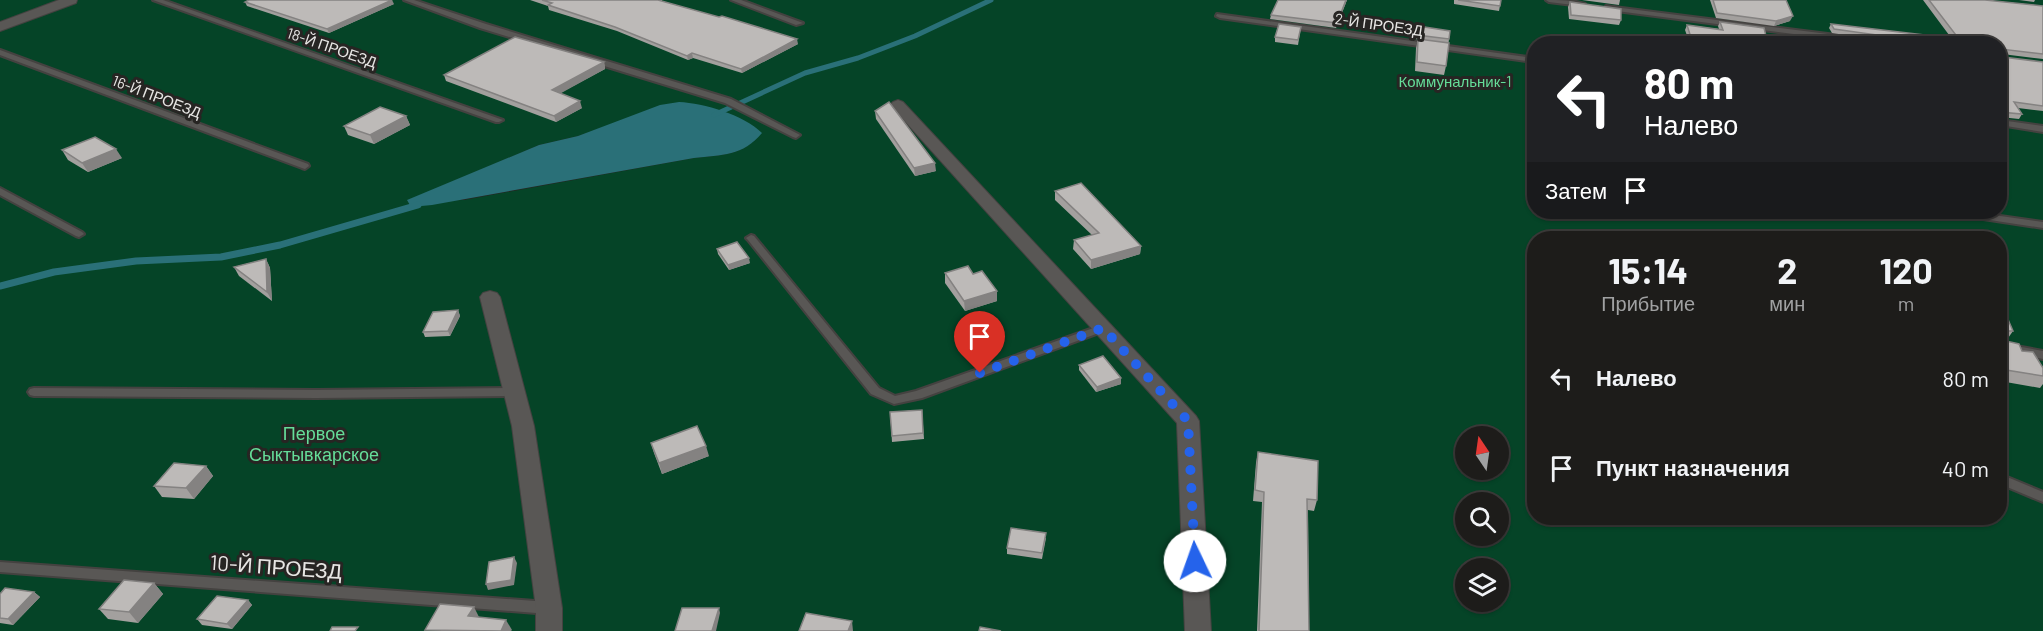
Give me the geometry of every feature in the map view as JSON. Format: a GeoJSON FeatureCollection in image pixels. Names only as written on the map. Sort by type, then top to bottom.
{"type":"FeatureCollection","features":[{"type":"Feature","properties":{"kind":"street"},"geometry":{"type":"LineString","coordinates":[[0,27],[70,0]]}},
{"type":"Feature","properties":{"kind":"street"},"geometry":{"type":"LineString","coordinates":[[898,105],[1188,421],[1198,631]]}},
{"type":"Feature","properties":{"kind":"street"},"geometry":{"type":"LineString","coordinates":[[490,297],[523,426],[549,608],[549,631]]}},
{"type":"Feature","properties":{"kind":"lane","name":"18-Й ПРОЕЗД"},"geometry":{"type":"LineString","coordinates":[[156,0],[499,120]]}},
{"type":"Feature","properties":{"kind":"lane"},"geometry":{"type":"LineString","coordinates":[[407,0],[483,26],[728,101],[796,135]]}},
{"type":"Feature","properties":{"kind":"lane"},"geometry":{"type":"LineString","coordinates":[[734,0],[799,23]]}},
{"type":"Feature","properties":{"kind":"lane"},"geometry":{"type":"LineString","coordinates":[[1549,0],[1591,5]]}},
{"type":"Feature","properties":{"kind":"lane"},"geometry":{"type":"LineString","coordinates":[[1601,7],[1611,4],[1836,36]]}},
{"type":"Feature","properties":{"kind":"lane","name":"2-Й ПРОЕЗД"},"geometry":{"type":"LineString","coordinates":[[1220,16],[1527,59]]}},
{"type":"Feature","properties":{"kind":"lane","name":"16-Й ПРОЕЗД"},"geometry":{"type":"LineString","coordinates":[[0,52],[305,166]]}},
{"type":"Feature","properties":{"kind":"lane"},"geometry":{"type":"LineString","coordinates":[[2007,124],[2043,129]]}},
{"type":"Feature","properties":{"kind":"lane"},"geometry":{"type":"LineString","coordinates":[[0,191],[79,234]]}},
{"type":"Feature","properties":{"kind":"lane"},"geometry":{"type":"LineString","coordinates":[[2003,219],[2043,225]]}},
{"type":"Feature","properties":{"kind":"lane"},"geometry":{"type":"LineString","coordinates":[[751,238],[874,391],[894,400],[918,395],[1103,328]]}},
{"type":"Feature","properties":{"kind":"lane"},"geometry":{"type":"LineString","coordinates":[[2007,348],[2043,355]]}},
{"type":"Feature","properties":{"kind":"lane"},"geometry":{"type":"LineString","coordinates":[[34,392],[316,394],[515,392]]}},
{"type":"Feature","properties":{"kind":"lane"},"geometry":{"type":"LineString","coordinates":[[2007,482],[2043,497]]}},
{"type":"Feature","properties":{"kind":"lane","name":"10-Й ПРОЕЗД"},"geometry":{"type":"LineString","coordinates":[[0,567],[549,608]]}},
{"type":"Feature","properties":{"kind":"green space"},"geometry":{"type":"Polygon","coordinates":[[[0,0],[2043,0],[2043,631],[0,631],[0,0]],[[610,125],[578,136],[539,145],[407,201],[464,200],[694,158],[722,155],[747,146],[761,133],[610,125]]]}},
{"type":"Feature","properties":{"kind":"water"},"geometry":{"type":"Polygon","coordinates":[[[679,102],[723,111],[745,121],[762,133],[755,141],[740,150],[723,155],[694,158],[432,205],[411,207],[407,200],[539,145],[578,136],[660,105],[679,102]]]}},
{"type":"Feature","properties":{"kind":"building"},"geometry":{"type":"Polygon","coordinates":[[[249,0],[392,0],[327,29],[245,2],[249,0]]]}},
{"type":"Feature","properties":{"kind":"building"},"geometry":{"type":"Polygon","coordinates":[[[542,0],[658,0],[722,16],[797,39],[741,69],[692,53],[687,56],[615,27],[548,5],[552,3],[542,0]]]}},
{"type":"Feature","properties":{"kind":"building"},"geometry":{"type":"Polygon","coordinates":[[[1278,0],[1346,0],[1337,23],[1271,15],[1278,0]]]}},
{"type":"Feature","properties":{"kind":"building"},"geometry":{"type":"Polygon","coordinates":[[[1458,0],[1501,0],[1500,6],[1458,0]]]}},
{"type":"Feature","properties":{"kind":"building"},"geometry":{"type":"Polygon","coordinates":[[[1713,0],[1786,0],[1793,16],[1776,21],[1717,13],[1713,0]]]}},
{"type":"Feature","properties":{"kind":"building"},"geometry":{"type":"Polygon","coordinates":[[[1929,0],[1985,0],[2043,6],[2043,54],[2007,50],[2007,36],[1957,36],[1929,0]]]}},
{"type":"Feature","properties":{"kind":"building"},"geometry":{"type":"Polygon","coordinates":[[[1570,2],[1621,9],[1621,20],[1571,15],[1570,2]]]}},
{"type":"Feature","properties":{"kind":"building"},"geometry":{"type":"Polygon","coordinates":[[[1720,22],[1764,28],[1766,36],[1690,36],[1687,25],[1723,30],[1720,22]]]}},
{"type":"Feature","properties":{"kind":"building"},"geometry":{"type":"Polygon","coordinates":[[[1279,24],[1301,27],[1298,40],[1275,37],[1279,24]]]}},
{"type":"Feature","properties":{"kind":"building"},"geometry":{"type":"Polygon","coordinates":[[[1831,24],[1933,36],[1885,36],[1834,29],[1831,24]]]}},
{"type":"Feature","properties":{"kind":"building"},"geometry":{"type":"Polygon","coordinates":[[[1418,26],[1450,31],[1449,39],[1417,35],[1418,26]]]}},
{"type":"Feature","properties":{"kind":"building"},"geometry":{"type":"Polygon","coordinates":[[[515,37],[604,62],[552,90],[580,101],[554,116],[444,75],[515,37]]]}},
{"type":"Feature","properties":{"kind":"building"},"geometry":{"type":"Polygon","coordinates":[[[1418,39],[1449,43],[1446,66],[1417,62],[1418,39]]]}},
{"type":"Feature","properties":{"kind":"building"},"geometry":{"type":"Polygon","coordinates":[[[2007,58],[2043,62],[2043,106],[2014,102],[2022,114],[2007,113],[2007,58]]]}},
{"type":"Feature","properties":{"kind":"building"},"geometry":{"type":"Polygon","coordinates":[[[889,102],[935,163],[914,168],[875,111],[889,102]]]}},
{"type":"Feature","properties":{"kind":"building"},"geometry":{"type":"Polygon","coordinates":[[[380,107],[406,116],[370,135],[344,126],[380,107]]]}},
{"type":"Feature","properties":{"kind":"building"},"geometry":{"type":"Polygon","coordinates":[[[95,137],[116,149],[82,163],[62,150],[95,137]]]}},
{"type":"Feature","properties":{"kind":"building"},"geometry":{"type":"Polygon","coordinates":[[[1081,183],[1141,246],[1091,260],[1074,240],[1099,233],[1055,191],[1081,183]]]}},
{"type":"Feature","properties":{"kind":"building"},"geometry":{"type":"Polygon","coordinates":[[[737,242],[749,258],[728,265],[717,249],[737,242]]]}},
{"type":"Feature","properties":{"kind":"building"},"geometry":{"type":"Polygon","coordinates":[[[266,259],[267,292],[234,267],[266,259]]]}},
{"type":"Feature","properties":{"kind":"building"},"geometry":{"type":"Polygon","coordinates":[[[968,266],[973,274],[982,271],[997,291],[964,301],[945,273],[968,266]]]}},
{"type":"Feature","properties":{"kind":"building"},"geometry":{"type":"Polygon","coordinates":[[[458,310],[448,331],[423,332],[433,312],[458,310]]]}},
{"type":"Feature","properties":{"kind":"building"},"geometry":{"type":"Polygon","coordinates":[[[2007,317],[2013,331],[2007,331],[2007,317]]]}},
{"type":"Feature","properties":{"kind":"building"},"geometry":{"type":"Polygon","coordinates":[[[2007,341],[2019,344],[2022,351],[2033,352],[2043,368],[2043,376],[2007,370],[2007,341]]]}},
{"type":"Feature","properties":{"kind":"building"},"geometry":{"type":"Polygon","coordinates":[[[1103,356],[1121,378],[1097,387],[1079,365],[1103,356]]]}},
{"type":"Feature","properties":{"kind":"building"},"geometry":{"type":"Polygon","coordinates":[[[922,410],[923,433],[892,436],[890,412],[922,410]]]}},
{"type":"Feature","properties":{"kind":"building"},"geometry":{"type":"Polygon","coordinates":[[[697,426],[706,446],[659,463],[651,443],[697,426]]]}},
{"type":"Feature","properties":{"kind":"building"},"geometry":{"type":"Polygon","coordinates":[[[1258,452],[1318,461],[1317,500],[1307,499],[1309,631],[1259,631],[1264,492],[1255,490],[1258,452]]]}},
{"type":"Feature","properties":{"kind":"building"},"geometry":{"type":"Polygon","coordinates":[[[174,463],[206,466],[186,488],[154,486],[174,463]]]}},
{"type":"Feature","properties":{"kind":"building"},"geometry":{"type":"Polygon","coordinates":[[[1011,528],[1046,533],[1042,553],[1007,548],[1011,528]]]}},
{"type":"Feature","properties":{"kind":"building"},"geometry":{"type":"Polygon","coordinates":[[[514,557],[511,580],[486,584],[489,562],[514,557]]]}},
{"type":"Feature","properties":{"kind":"building"},"geometry":{"type":"Polygon","coordinates":[[[124,580],[154,583],[129,612],[99,609],[124,580]]]}},
{"type":"Feature","properties":{"kind":"building"},"geometry":{"type":"Polygon","coordinates":[[[5,588],[34,592],[8,619],[0,618],[0,594],[5,588]]]}},
{"type":"Feature","properties":{"kind":"building"},"geometry":{"type":"Polygon","coordinates":[[[217,596],[248,600],[227,624],[197,619],[217,596]]]}},
{"type":"Feature","properties":{"kind":"building"},"geometry":{"type":"Polygon","coordinates":[[[440,604],[474,607],[468,616],[506,620],[501,631],[425,630],[440,604]]]}},
{"type":"Feature","properties":{"kind":"building"},"geometry":{"type":"Polygon","coordinates":[[[682,608],[719,608],[712,631],[675,631],[682,608]]]}},
{"type":"Feature","properties":{"kind":"building"},"geometry":{"type":"Polygon","coordinates":[[[806,613],[852,621],[848,631],[799,631],[806,613]]]}},
{"type":"Feature","properties":{"kind":"building"},"geometry":{"type":"Polygon","coordinates":[[[332,627],[358,627],[355,631],[330,631],[332,627]]]}},
{"type":"Feature","properties":{"kind":"building"},"geometry":{"type":"Polygon","coordinates":[[[980,627],[1001,631],[979,631],[980,627]]]}},
{"type":"Feature","properties":{"kind":"waterway"},"geometry":{"type":"LineString","coordinates":[[714,115],[805,73],[858,58],[915,36],[991,0]]}},
{"type":"Feature","properties":{"kind":"waterway"},"geometry":{"type":"LineString","coordinates":[[0,286],[54,272],[136,261],[221,257],[280,245],[418,205]]}},
{"type":"Feature","properties":{"kind":"route"},"geometry":{"type":"LineString","coordinates":[[980,373],[1103,328],[1188,421],[1195,561]]}},
{"type":"Feature","properties":{"kind":"park label","name":"Коммунальник-1"},"geometry":{"type":"Point","coordinates":[1455,81]}},
{"type":"Feature","properties":{"kind":"park label","name":"Первое Сыктывкарское"},"geometry":{"type":"Point","coordinates":[314,443]}}]}
